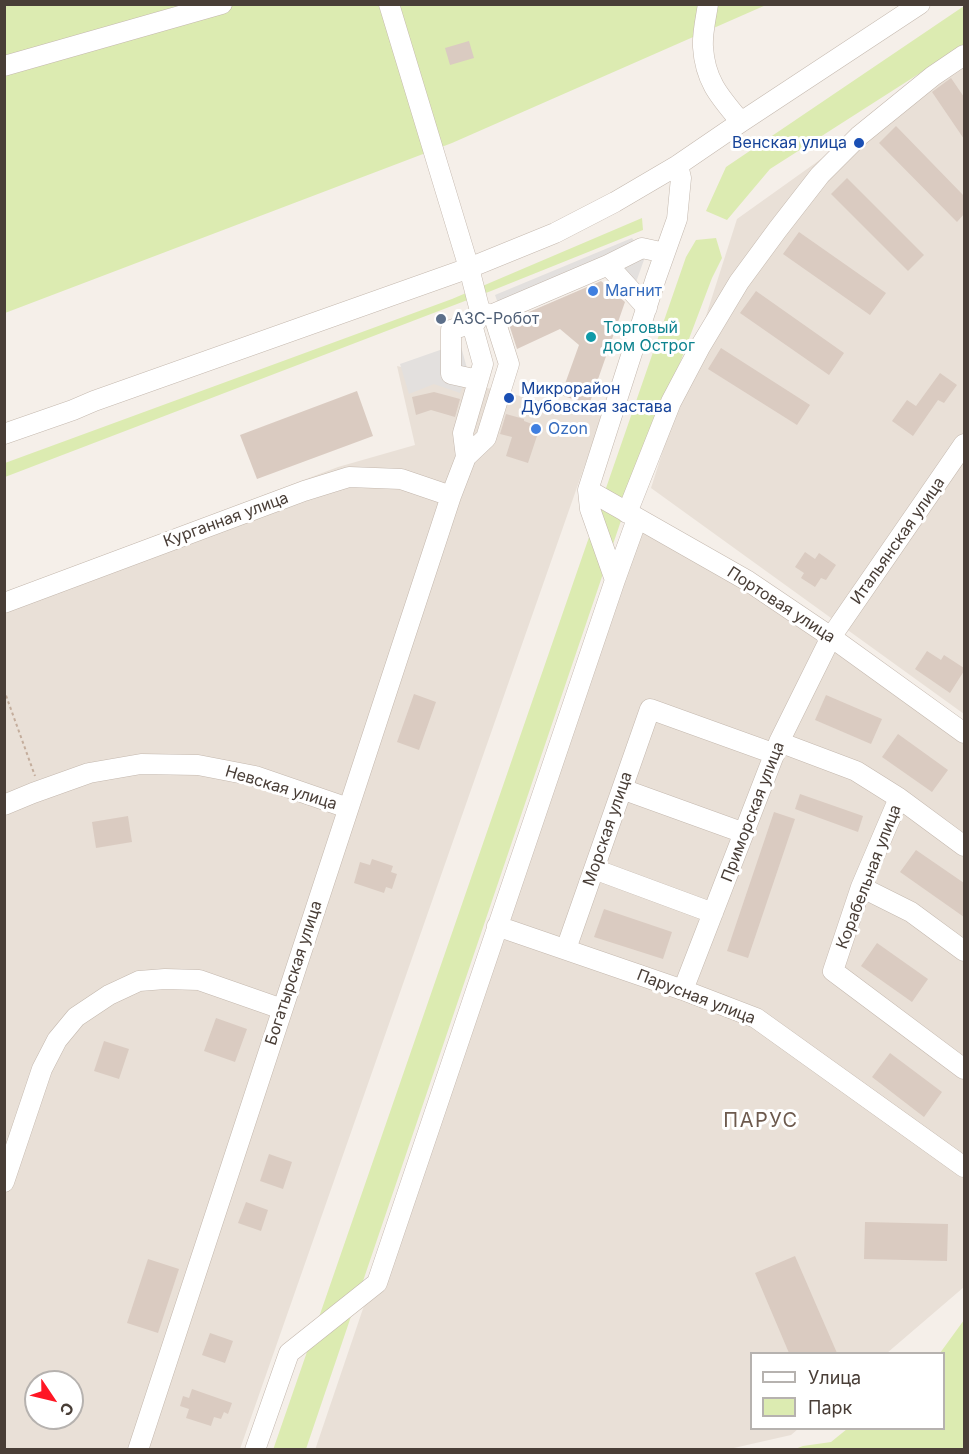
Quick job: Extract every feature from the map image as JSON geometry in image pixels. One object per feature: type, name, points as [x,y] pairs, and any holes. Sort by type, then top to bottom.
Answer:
[{"type":"street","points":[[4,66],[222,4]]},
{"type":"street","points":[[389,4],[482,316]]},
{"type":"street","points":[[708,4],[702,46],[708,75],[718,95],[741,122]]},
{"type":"street","points":[[4,434],[469,268],[555,233],[615,202],[678,165],[920,4]]},
{"type":"street","points":[[255,1449],[289,1353],[376,1283],[615,580],[632,516],[671,402],[700,347],[739,282],[819,175],[859,136],[933,76],[964,55]]},
{"type":"street","points":[[615,580],[590,509],[588,490],[677,219],[681,178],[678,165]]},
{"type":"street","points":[[478,380],[451,374],[452,330],[608,265],[642,248],[665,253]]},
{"type":"street","points":[[608,265],[647,308]]},
{"type":"street","points":[[466,457],[463,433],[483,364],[473,328],[482,316]]},
{"type":"street","points":[[466,457],[486,438],[509,364],[495,320],[482,316]]},
{"type":"street","name":"Итальянская улица","points":[[831,637],[964,444]]},
{"type":"street","name":"Богатырская улица","points":[[138,1449],[451,496],[466,457]]},
{"type":"street","name":"Курганная улица","points":[[4,603],[304,491],[348,477],[401,479],[451,496]]},
{"type":"street","name":"Портовая улица","points":[[588,490],[748,581],[831,637],[964,734]]},
{"type":"street","name":"Приморская улица","points":[[683,990],[777,748],[831,637]]},
{"type":"street","name":"Морская улица","points":[[566,949],[650,709],[777,748]]},
{"type":"street","points":[[777,748],[856,771],[899,798],[964,846]]},
{"type":"street","name":"Невская улица","points":[[4,805],[89,774],[141,764],[198,765],[255,776],[348,808]]},
{"type":"street","points":[[622,789],[744,833]]},
{"type":"street","name":"Корабельная улица","points":[[899,798],[861,887],[833,971],[964,1069]]},
{"type":"street","points":[[594,869],[713,913]]},
{"type":"street","points":[[861,887],[911,912],[964,951]]},
{"type":"street","name":"Парусная улица","points":[[497,926],[683,990],[756,1018],[964,1167]]},
{"type":"street","points":[[4,1182],[42,1069],[57,1040],[76,1017],[109,995],[139,981],[199,980],[282,1009]]},
{"type":"path","points":[[4,690],[40,790]]},
{"type":"shaded area","points":[[964,57],[964,714],[651,488],[737,219]]},
{"type":"shaded area","points":[[632,238],[645,257],[630,299],[597,271],[502,315],[495,295]]},
{"type":"shaded area","points":[[460,343],[468,372],[460,393],[434,384],[409,394],[400,364]]},
{"type":"shaded area","points":[[397,366],[602,416],[240,1449],[5,1450],[5,592],[338,467],[415,445]]},
{"type":"shaded area","points":[[632,516],[742,583],[964,740],[964,1287],[888,1352],[750,1352],[750,1430],[797,1430],[791,1435],[725,1450],[315,1450]]},
{"type":"green space","points":[[5,5],[766,5],[452,143],[5,313]]},
{"type":"green space","points":[[964,6],[964,45],[770,169],[727,220],[706,211],[726,167]]},
{"type":"green space","points":[[642,218],[643,230],[491,291],[5,477],[5,463],[452,299]]},
{"type":"green space","points":[[716,238],[722,258],[712,278],[627,503],[306,1449],[273,1450],[686,257],[696,240]]},
{"type":"green space","points":[[964,1320],[964,1449],[795,1449],[831,1442],[846,1430],[945,1430],[945,1352],[941,1352]]},
{"type":"building","points":[[469,41],[474,58],[450,65],[445,48]]},
{"type":"building","points":[[951,78],[964,97],[964,139],[932,92]]},
{"type":"building","points":[[896,126],[964,196],[964,214],[957,222],[879,143]]},
{"type":"building","points":[[847,178],[924,255],[908,271],[831,194]]},
{"type":"building","points":[[799,232],[886,293],[870,315],[783,254]]},
{"type":"building","name":"Торговый дом Острог","points":[[601,281],[625,302],[589,405],[561,395],[579,345],[560,329],[517,349],[508,321]]},
{"type":"building","points":[[756,291],[844,353],[829,375],[740,313]]},
{"type":"building","points":[[721,348],[810,405],[797,425],[708,369]]},
{"type":"building","points":[[940,373],[957,385],[944,403],[938,400],[913,436],[892,421],[907,400],[916,406]]},
{"type":"building","points":[[357,391],[373,436],[257,479],[240,435]]},
{"type":"building","points":[[434,392],[460,399],[455,417],[431,410],[416,415],[412,397]]},
{"type":"building","points":[[506,414],[540,427],[528,463],[506,456],[512,437],[500,434]]},
{"type":"building","points":[[805,552],[815,559],[819,553],[836,565],[826,580],[821,578],[815,587],[801,578],[804,573],[795,567]]},
{"type":"building","points":[[927,651],[941,660],[944,655],[964,668],[950,693],[915,669]]},
{"type":"building","points":[[414,694],[436,702],[419,750],[397,742]]},
{"type":"building","points":[[826,695],[882,719],[871,744],[815,720]]},
{"type":"building","points":[[898,734],[948,770],[932,792],[882,757]]},
{"type":"building","points":[[800,794],[863,816],[858,832],[795,809]]},
{"type":"building","points":[[774,812],[795,819],[748,958],[727,951]]},
{"type":"building","points":[[128,816],[132,842],[96,848],[92,822]]},
{"type":"building","points":[[916,850],[964,883],[964,917],[900,872]]},
{"type":"building","points":[[372,859],[393,866],[391,872],[397,874],[392,889],[386,887],[384,893],[354,883],[360,862],[370,865]]},
{"type":"building","points":[[604,909],[672,932],[663,959],[594,937]]},
{"type":"building","points":[[877,943],[928,979],[912,1002],[861,966]]},
{"type":"building","points":[[216,1018],[247,1029],[235,1062],[204,1051]]},
{"type":"building","points":[[104,1041],[129,1049],[119,1079],[94,1071]]},
{"type":"building","points":[[890,1053],[942,1092],[924,1117],[872,1077]]},
{"type":"building","points":[[269,1154],[292,1162],[283,1189],[260,1181]]},
{"type":"building","points":[[246,1202],[268,1210],[261,1231],[238,1223]]},
{"type":"building","points":[[865,1222],[948,1224],[947,1261],[864,1259]]},
{"type":"building","points":[[795,1256],[837,1352],[789,1352],[755,1273]]},
{"type":"building","points":[[148,1259],[179,1269],[158,1333],[127,1323]]},
{"type":"building","points":[[210,1333],[233,1341],[225,1363],[202,1355]]},
{"type":"building","points":[[192,1389],[232,1403],[228,1414],[224,1412],[221,1419],[214,1417],[211,1426],[186,1418],[189,1409],[180,1406],[183,1396],[189,1398]]},
{"type":"place","name":"Венская улица","points":[[859,143]]},
{"type":"place","name":"Магнит","points":[[593,291]]},
{"type":"place","name":"АЗС-Робот","points":[[441,319]]},
{"type":"place","name":"Торговый дом Острог","points":[[591,337]]},
{"type":"place","name":"Микрорайон Дубовская застава","points":[[509,398]]},
{"type":"place","name":"Ozon","points":[[536,429]]},
{"type":"district","name":"ПАРУС","points":[[761,1121]]}]
